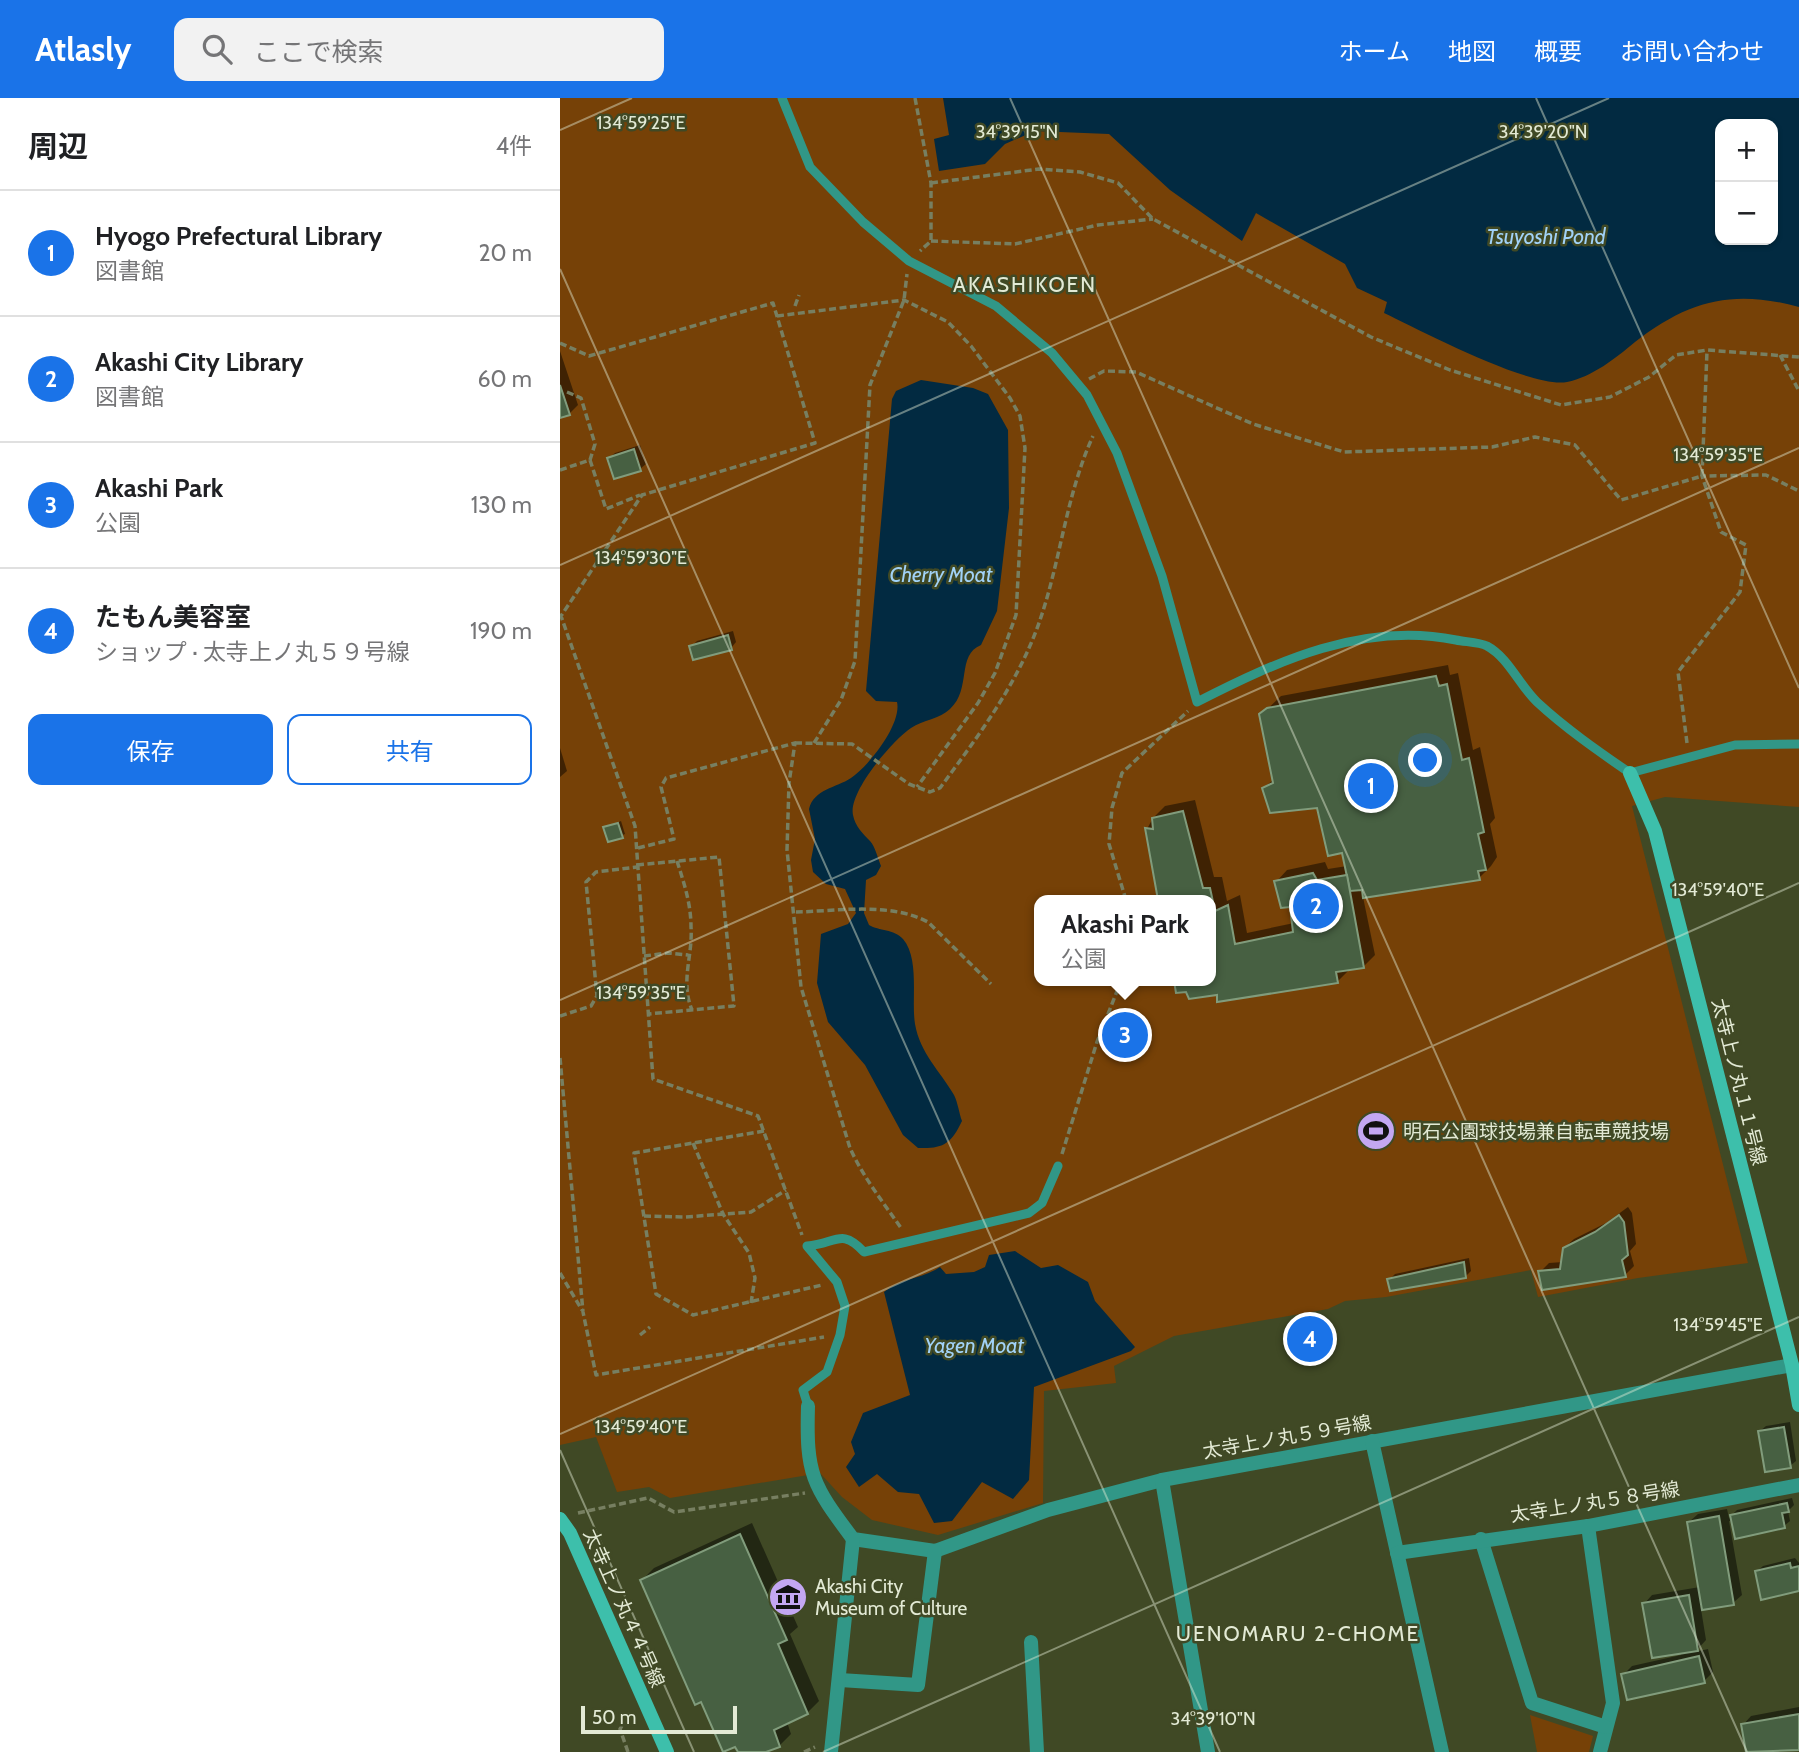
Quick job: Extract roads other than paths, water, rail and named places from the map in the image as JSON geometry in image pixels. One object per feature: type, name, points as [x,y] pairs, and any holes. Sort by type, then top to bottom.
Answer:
[{"type":"street","name":"太寺上ノ丸１１号線","points":[[1630,773],[1655,831],[1792,1365],[1799,1405]]},
{"type":"street","name":"太寺上ノ丸５９号線","points":[[853,1539],[935,1550],[1048,1510],[1162,1480],[1792,1365]]},
{"type":"street","points":[[808,1406],[807,1451],[817,1491],[853,1539],[831,1752]]},
{"type":"street","points":[[1372,1441],[1442,1752]]},
{"type":"street","points":[[1162,1480],[1208,1752]]},
{"type":"street","name":"太寺上ノ丸５８号線","points":[[1397,1553],[1588,1526],[1799,1485]]},
{"type":"street","name":"太寺上ノ丸４４号線","points":[[566,1517],[570,1534],[667,1752]]},
{"type":"street","points":[[1588,1526],[1613,1703],[1600,1752]]},
{"type":"street","points":[[1482,1539],[1532,1703],[1606,1727]]},
{"type":"street","points":[[840,1680],[918,1685],[935,1550]]},
{"type":"street","points":[[1031,1642],[1037,1752]]},
{"type":"lane","points":[[782,98],[810,167],[863,222],[909,261],[996,306],[1052,353],[1101,418],[1162,576],[1197,702],[1258,671],[1357,637],[1429,634],[1486,646],[1513,671],[1535,700],[1630,773],[1688,755],[1735,745],[1799,744]]},
{"type":"lane","points":[[808,1406],[803,1390],[827,1372],[840,1335],[845,1306],[836,1282],[807,1246],[843,1236],[853,1240],[864,1252],[1029,1213],[1042,1203],[1058,1166]]},
{"type":"water","name":"Tsuyoshi Pond","points":[[943,98],[1799,98],[1799,307],[1753,299],[1732,299],[1693,308],[1655,328],[1594,371],[1576,380],[1550,382],[1503,368],[1384,313],[1387,302],[1357,288],[1345,264],[1256,213],[1242,241],[1170,190],[1109,134],[1035,131],[1005,144],[985,164],[939,171],[934,139],[949,135]]},
{"type":"water","name":"Cherry Moat","points":[[921,380],[973,388],[988,394],[1008,430],[1009,508],[997,611],[981,645],[969,656],[957,701],[946,712],[911,728],[894,743],[873,767],[853,805],[856,823],[872,843],[881,866],[876,875],[866,880],[864,913],[869,925],[895,933],[908,947],[913,968],[915,1024],[921,1044],[954,1095],[962,1121],[950,1140],[940,1146],[927,1148],[918,1148],[903,1135],[865,1065],[828,1022],[817,983],[821,934],[848,924],[856,913],[845,889],[826,884],[813,872],[811,860],[815,839],[809,809],[821,793],[851,778],[866,764],[883,744],[897,711],[897,702],[876,701],[866,691],[892,399],[896,391]]},
{"type":"water","name":"Yagen Moat","points":[[1015,1251],[1041,1268],[1058,1265],[1088,1282],[1095,1301],[1135,1347],[1131,1351],[1034,1387],[1029,1480],[1013,1499],[982,1482],[952,1521],[934,1523],[919,1494],[898,1492],[877,1474],[859,1487],[846,1467],[855,1454],[851,1442],[863,1413],[910,1395],[884,1292],[940,1267],[946,1274],[974,1272],[985,1267],[989,1255]]},
{"type":"place","name":"Hyogo Prefectural Library","points":[[1371,786]]},
{"type":"place","name":"Akashi City Library","points":[[1316,906]]},
{"type":"place","name":"Akashi Park","points":[[1125,1035]]},
{"type":"place","name":"明石公園球技場兼自転車競技場","points":[[1376,1131]]},
{"type":"place","name":"たもん美容室","points":[[1310,1339]]},
{"type":"place","name":"Akashi City Museum of Culture","points":[[788,1597]]},
{"type":"district","name":"AKASHIKOEN","points":[[1025,284]]},
{"type":"district","name":"UENOMARU 2-CHOME","points":[[1298,1633]]}]
